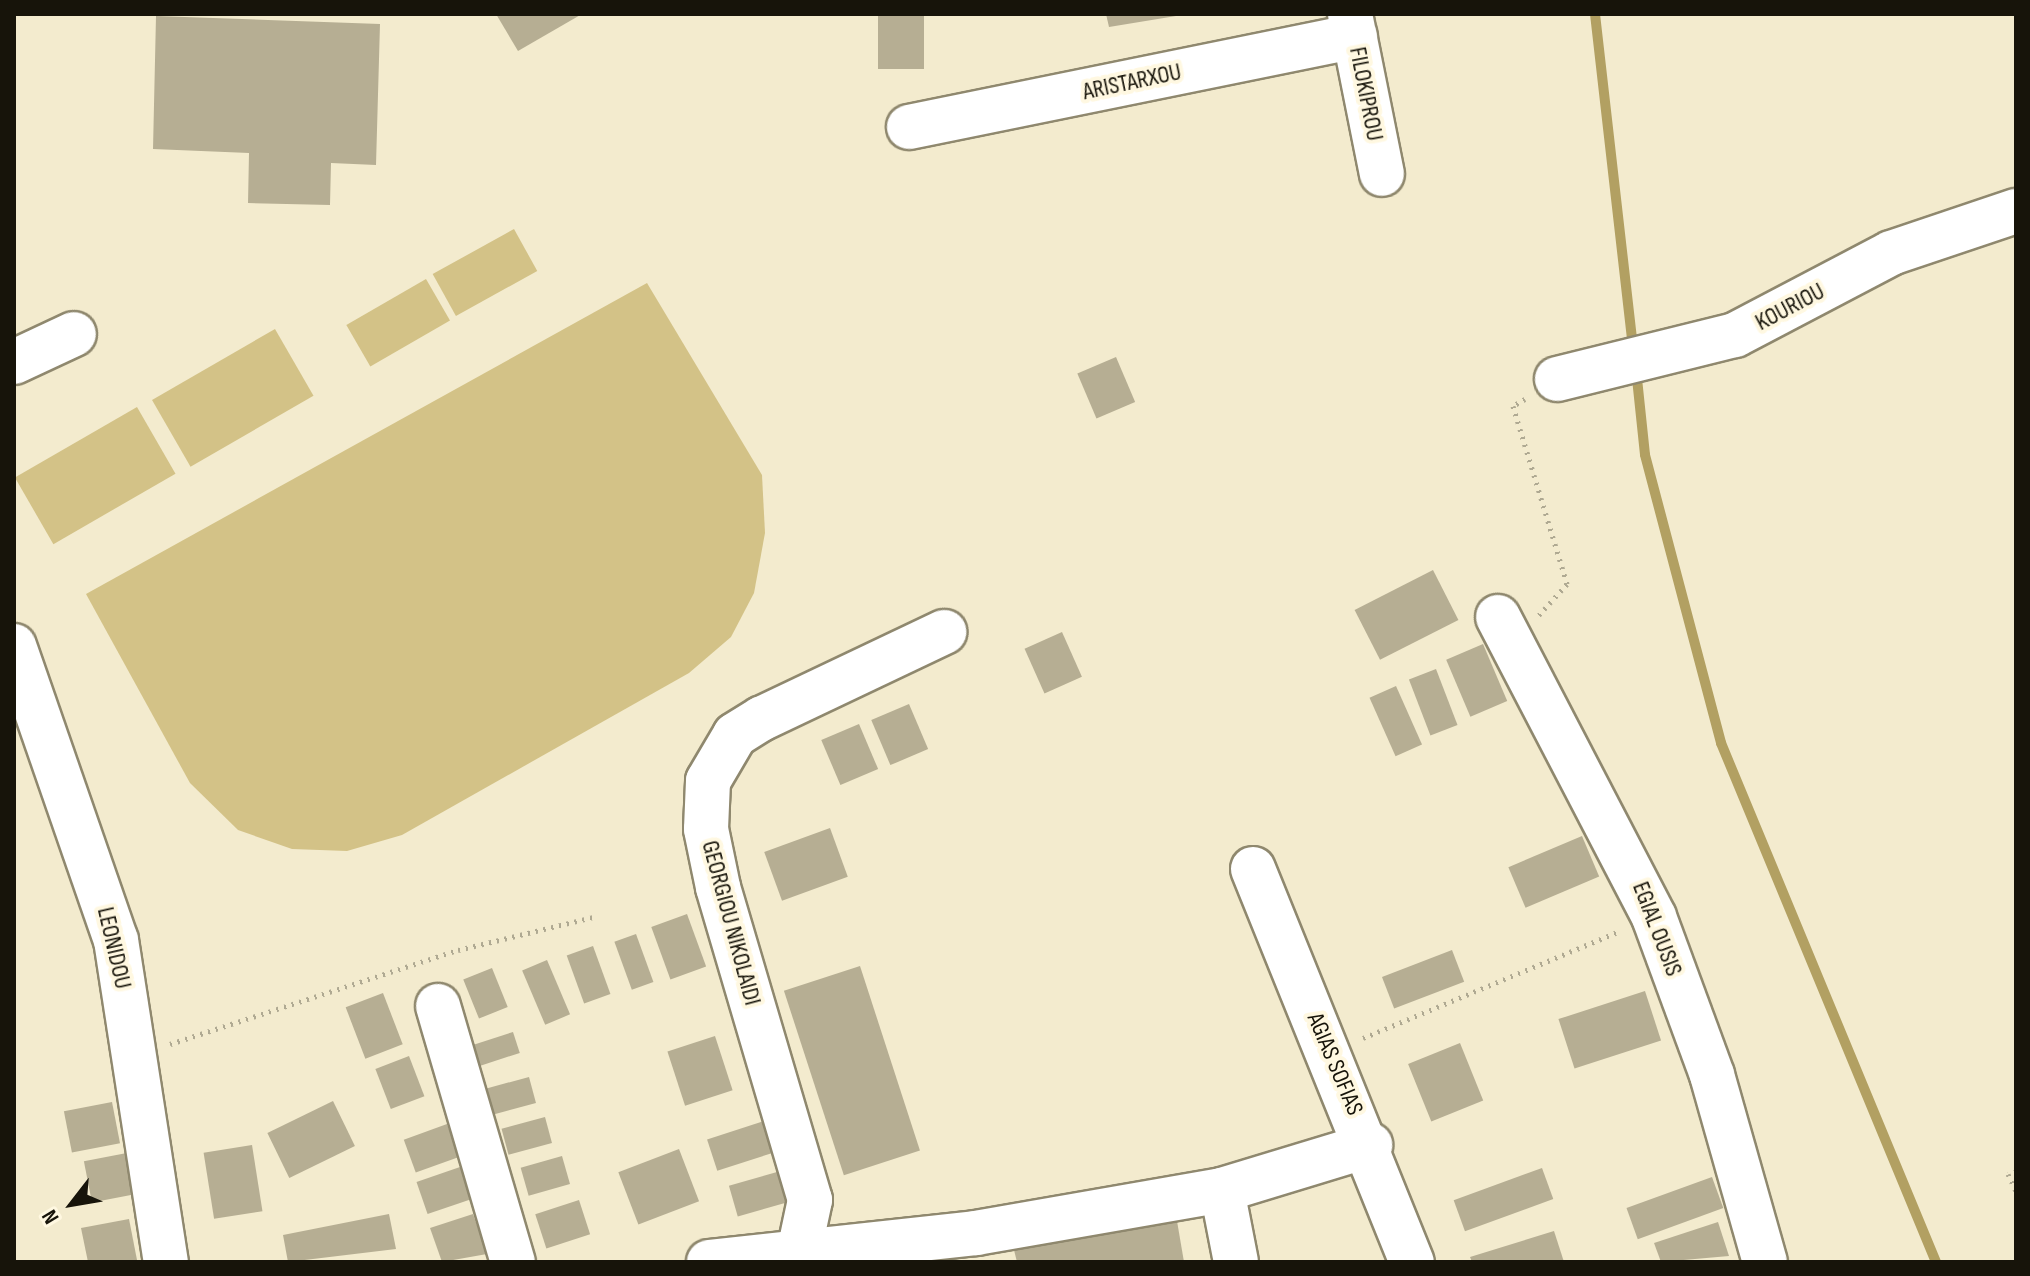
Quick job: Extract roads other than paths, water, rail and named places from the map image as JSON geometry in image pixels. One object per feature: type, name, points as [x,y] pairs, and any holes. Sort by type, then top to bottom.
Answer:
[{"type":"street","name":"ARISTARXOU","points":[[909,127],[1352,25]]},
{"type":"street","name":"FILOKIPROU","points":[[1352,25],[1382,174]]},
{"type":"street","name":"KOURIOU","points":[[1557,379],[1763,323],[1891,253],[2016,211]]},
{"type":"street","points":[[14,362],[74,334]]},
{"type":"street","name":"GEORGIOU NIKOLAIDI","points":[[800,1247],[810,1200],[718,887],[706,829],[708,781],[720,755],[748,727],[944,632]]},
{"type":"street","name":"EGIAL OUSIS","points":[[1504,632],[1627,854],[1654,917],[1712,1075],[1765,1262]]},
{"type":"street","name":"LEONIDOU","points":[[14,646],[116,940],[166,1262]]},
{"type":"street","name":"AGIAS SOFIAS","points":[[1253,869],[1370,1145],[1412,1262]]},
{"type":"street","points":[[438,1006],[513,1262]]},
{"type":"street","points":[[709,1262],[800,1247],[976,1233],[1222,1190],[1370,1145]]},
{"type":"street","points":[[1222,1190],[1236,1262]]},
{"type":"waterway","points":[[1595,14],[1633,349]]},
{"type":"waterway","points":[[1636,369],[1645,455],[1721,743],[1936,1262]]}]
